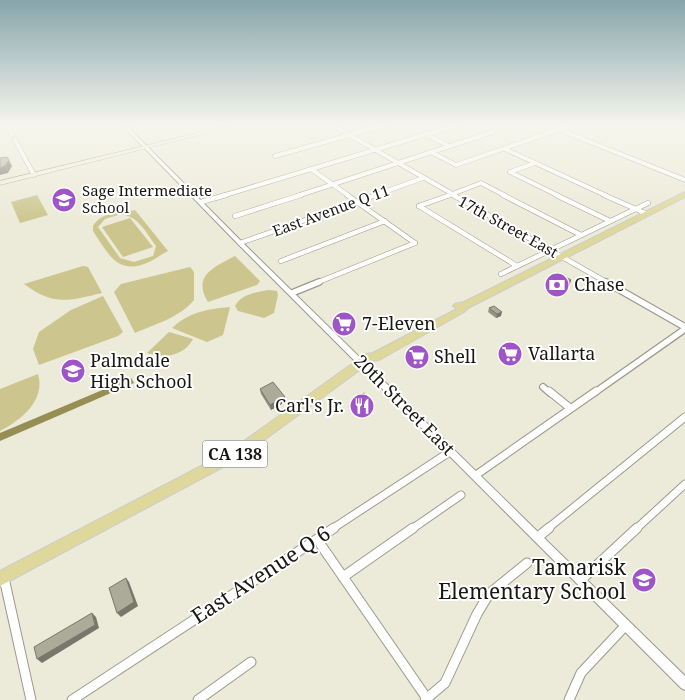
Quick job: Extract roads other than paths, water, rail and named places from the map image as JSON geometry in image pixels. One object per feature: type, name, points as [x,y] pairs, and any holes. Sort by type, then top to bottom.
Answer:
[{"type":"highway","name":"CA 138","points":[[2,578],[234,455],[365,360],[370,353],[397,335],[455,307],[464,306],[685,194]]},
{"type":"highway","name":"CA 138","points":[[365,360],[375,357],[421,330],[462,310],[464,306]]},
{"type":"highway","points":[[421,330],[442,316],[444,312]]},
{"type":"main road","points":[[0,183],[106,158]]},
{"type":"street","points":[[25,158],[34,175]]},
{"type":"street","name":"20th Street East","points":[[156,158],[240,243],[365,360],[451,451],[685,684]]},
{"type":"street","points":[[201,202],[349,158]]},
{"type":"street","name":"17th Street East","points":[[389,158],[685,328]]},
{"type":"street","points":[[235,216],[414,158]]},
{"type":"street","points":[[442,158],[456,165],[477,158]]},
{"type":"street","points":[[525,158],[647,214]]},
{"type":"street","points":[[629,158],[685,180]]},
{"type":"street","points":[[536,163],[510,172],[610,221]]},
{"type":"street","points":[[292,293],[415,242],[311,169]]},
{"type":"street","name":"East Avenue Q 11","points":[[240,243],[423,178]]},
{"type":"street","points":[[517,266],[419,206],[481,183],[581,235]]},
{"type":"street","points":[[501,274],[648,203]]},
{"type":"street","points":[[281,261],[385,221]]},
{"type":"street","points":[[476,475],[685,328]]},
{"type":"street","points":[[543,387],[570,408]]},
{"type":"street","points":[[538,537],[685,417]]},
{"type":"street","name":"East Avenue Q 6","points":[[72,700],[451,451]]},
{"type":"street","points":[[581,580],[685,484]]},
{"type":"street","points":[[342,577],[461,495]]},
{"type":"street","points":[[321,545],[427,700],[445,683],[477,614],[489,594],[527,563]]},
{"type":"street","points":[[2,578],[30,700]]},
{"type":"street","points":[[569,700],[581,673],[626,625]]},
{"type":"street","points":[[198,700],[251,662]]},
{"type":"place","name":"Sage Intermediate School","points":[[64,200]]},
{"type":"place","name":"Chase","points":[[557,285]]},
{"type":"place","name":"7-Eleven","points":[[344,324]]},
{"type":"place","name":"Vallarta","points":[[510,354]]},
{"type":"place","name":"Shell","points":[[417,357]]},
{"type":"place","name":"Palmdale High School","points":[[73,371]]},
{"type":"place","name":"Carl's Jr.","points":[[362,406]]},
{"type":"place","name":"Tamarisk Elementary School","points":[[644,580]]}]
